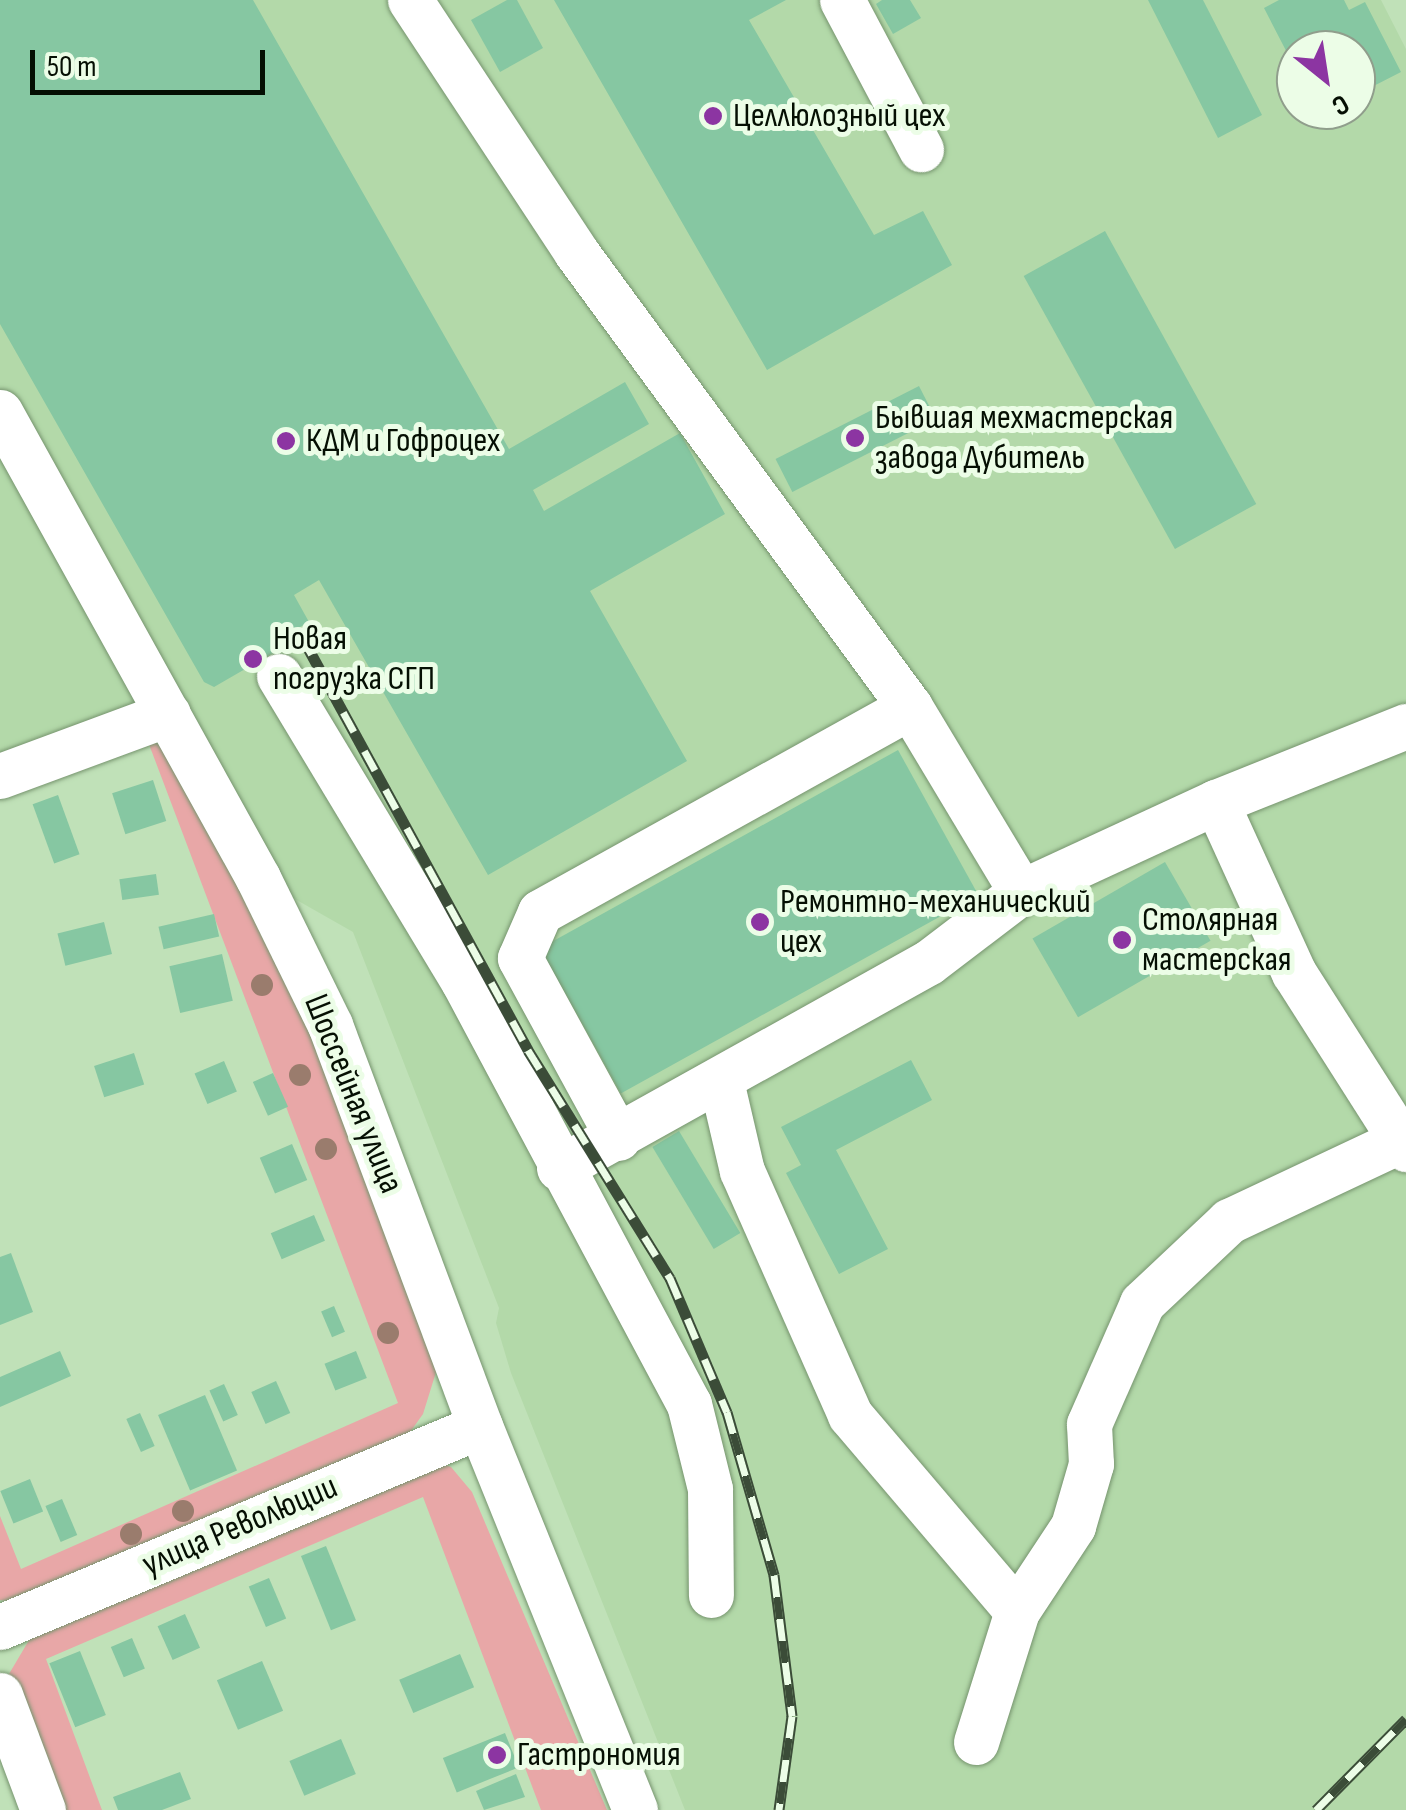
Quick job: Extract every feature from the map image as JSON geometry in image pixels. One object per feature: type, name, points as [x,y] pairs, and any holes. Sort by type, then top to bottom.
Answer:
[{"type":"street","points":[[410,0],[576,252],[910,707],[1020,892]]},
{"type":"street","points":[[842,0],[922,149]]},
{"type":"street","name":"Шоссейная улица","points":[[0,412],[168,714],[330,1024],[480,1426],[635,1810]]},
{"type":"street","points":[[279,676],[463,981],[559,1168],[689,1404],[710,1488],[711,1595]]},
{"type":"street","points":[[618,1138],[520,958],[540,912],[910,707]]},
{"type":"street","points":[[0,776],[168,714]]},
{"type":"street","points":[[559,1168],[721,1082],[930,962],[1020,892],[1216,802],[1406,726]]},
{"type":"street","points":[[976,1742],[1017,1612],[1073,1526],[1091,1464],[1090,1424],[1142,1303],[1229,1221],[1404,1145],[1294,973],[1216,802]]},
{"type":"street","points":[[721,1082],[742,1171],[850,1414],[1017,1612]]},
{"type":"street","name":"улица Революции","points":[[0,1626],[480,1426]]},
{"type":"street","points":[[0,1695],[43,1810]]},
{"type":"shaded area","points":[[0,0],[1381,0],[1406,49],[1406,1810],[685,1810],[511,1373],[496,1323],[499,1308],[353,932],[258,878],[168,714],[0,776]]},
{"type":"shaded area","points":[[159,736],[266,928],[331,1070],[437,1369],[423,1414],[408,1435],[15,1602],[0,1600],[0,1516],[21,1569],[398,1403],[147,739]]},
{"type":"shaded area","points":[[432,1461],[451,1467],[472,1492],[607,1810],[541,1810],[423,1497],[46,1659],[102,1810],[59,1810],[9,1674],[35,1630]]},
{"type":"building","name":"КДМ и Гофроцех","points":[[0,0],[253,0],[509,449],[625,382],[649,424],[533,490],[544,511],[680,433],[725,514],[590,591],[687,761],[488,875],[319,580],[294,595],[309,622],[293,631],[297,639],[214,687],[204,682],[0,324]]},
{"type":"building","points":[[507,0],[517,0],[543,48],[500,72],[471,20]]},
{"type":"building","name":"Целлюлозный цех","points":[[554,0],[786,0],[749,20],[874,235],[923,211],[952,265],[767,370]]},
{"type":"building","points":[[882,0],[910,0],[921,18],[893,34],[876,4]]},
{"type":"building","points":[[1148,0],[1203,0],[1262,115],[1218,138]]},
{"type":"building","points":[[1279,0],[1344,0],[1349,10],[1365,2],[1401,72],[1376,85],[1376,30],[1276,31],[1264,8]]},
{"type":"building","points":[[1105,231],[1256,504],[1175,549],[1024,276]]},
{"type":"building","name":"Бывшая мехмастерская завода Дубитель","points":[[919,386],[936,419],[792,492],[776,459]]},
{"type":"building","name":"Ремонтно-механический цех","points":[[898,750],[978,895],[621,1093],[540,948]]},
{"type":"building","points":[[153,780],[166,821],[125,834],[112,793]]},
{"type":"building","points":[[58,795],[80,854],[54,863],[33,804]]},
{"type":"building","name":"Столярная мастерская","points":[[1165,862],[1210,941],[1078,1017],[1032,938]]},
{"type":"building","points":[[156,874],[159,895],[122,900],[119,879]]},
{"type":"building","points":[[214,914],[219,936],[164,949],[158,927]]},
{"type":"building","points":[[104,922],[112,954],[65,966],[57,934]]},
{"type":"building","points":[[222,954],[233,1001],[180,1013],[169,966]]},
{"type":"building","points":[[134,1053],[144,1084],[104,1097],[94,1066]]},
{"type":"building","points":[[911,1060],[932,1100],[836,1150],[888,1249],[839,1274],[786,1173],[801,1165],[781,1127]]},
{"type":"building","points":[[224,1061],[237,1091],[207,1104],[195,1074]]},
{"type":"building","points":[[273,1073],[288,1107],[268,1116],[253,1082]]},
{"type":"building","points":[[679,1131],[740,1233],[714,1249],[652,1147]]},
{"type":"building","points":[[292,1144],[307,1180],[275,1194],[260,1158]]},
{"type":"building","points":[[314,1215],[325,1241],[282,1259],[271,1233]]},
{"type":"building","points":[[11,1253],[33,1312],[0,1325],[0,1257]]},
{"type":"building","points":[[334,1306],[345,1332],[332,1337],[321,1311]]},
{"type":"building","points":[[60,1351],[71,1376],[0,1407],[0,1377]]},
{"type":"building","points":[[356,1351],[367,1378],[335,1391],[324,1364]]},
{"type":"building","points":[[276,1381],[290,1413],[266,1424],[251,1392]]},
{"type":"building","points":[[224,1384],[238,1415],[223,1422],[209,1391]]},
{"type":"building","points":[[205,1395],[237,1470],[190,1490],[158,1415]]},
{"type":"building","points":[[140,1413],[155,1446],[141,1452],[126,1419]]},
{"type":"building","points":[[30,1479],[43,1511],[13,1523],[0,1491]]},
{"type":"building","points":[[62,1499],[77,1535],[61,1542],[45,1506]]},
{"type":"building","points":[[326,1546],[356,1620],[331,1630],[301,1556]]},
{"type":"building","points":[[269,1578],[286,1619],[266,1627],[249,1587]]},
{"type":"building","points":[[185,1614],[200,1648],[173,1660],[158,1626]]},
{"type":"building","points":[[132,1638],[145,1668],[124,1677],[111,1647]]},
{"type":"building","points":[[80,1651],[106,1715],[75,1727],[49,1663]]},
{"type":"building","points":[[460,1654],[474,1687],[413,1713],[399,1680]]},
{"type":"building","points":[[262,1661],[283,1711],[238,1730],[217,1680]]},
{"type":"building","points":[[505,1733],[519,1767],[457,1792],[443,1758]]},
{"type":"building","points":[[341,1739],[356,1774],[304,1796],[289,1761]]},
{"type":"building","points":[[180,1772],[191,1799],[162,1810],[118,1810],[113,1797]]},
{"type":"building","points":[[516,1774],[525,1797],[484,1810],[476,1791]]},
{"type":"railway","points":[[301,635],[528,1050],[670,1278],[727,1412],[774,1575],[792,1716],[779,1810]]},
{"type":"railway","points":[[1316,1810],[1406,1719]]},
{"type":"place","name":"Целлюлозный цех","points":[[713,116]]},
{"type":"place","name":"Бывшая мехмастерская завода Дубитель","points":[[855,438]]},
{"type":"place","name":"КДМ и Гофроцех","points":[[286,441]]},
{"type":"place","name":"Новая погрузка СГП","points":[[253,659]]},
{"type":"place","name":"Ремонтно-механический цех","points":[[760,922]]},
{"type":"place","name":"Столярная мастерская","points":[[1122,940]]},
{"type":"place","name":"Гастрономия","points":[[497,1755]]}]
